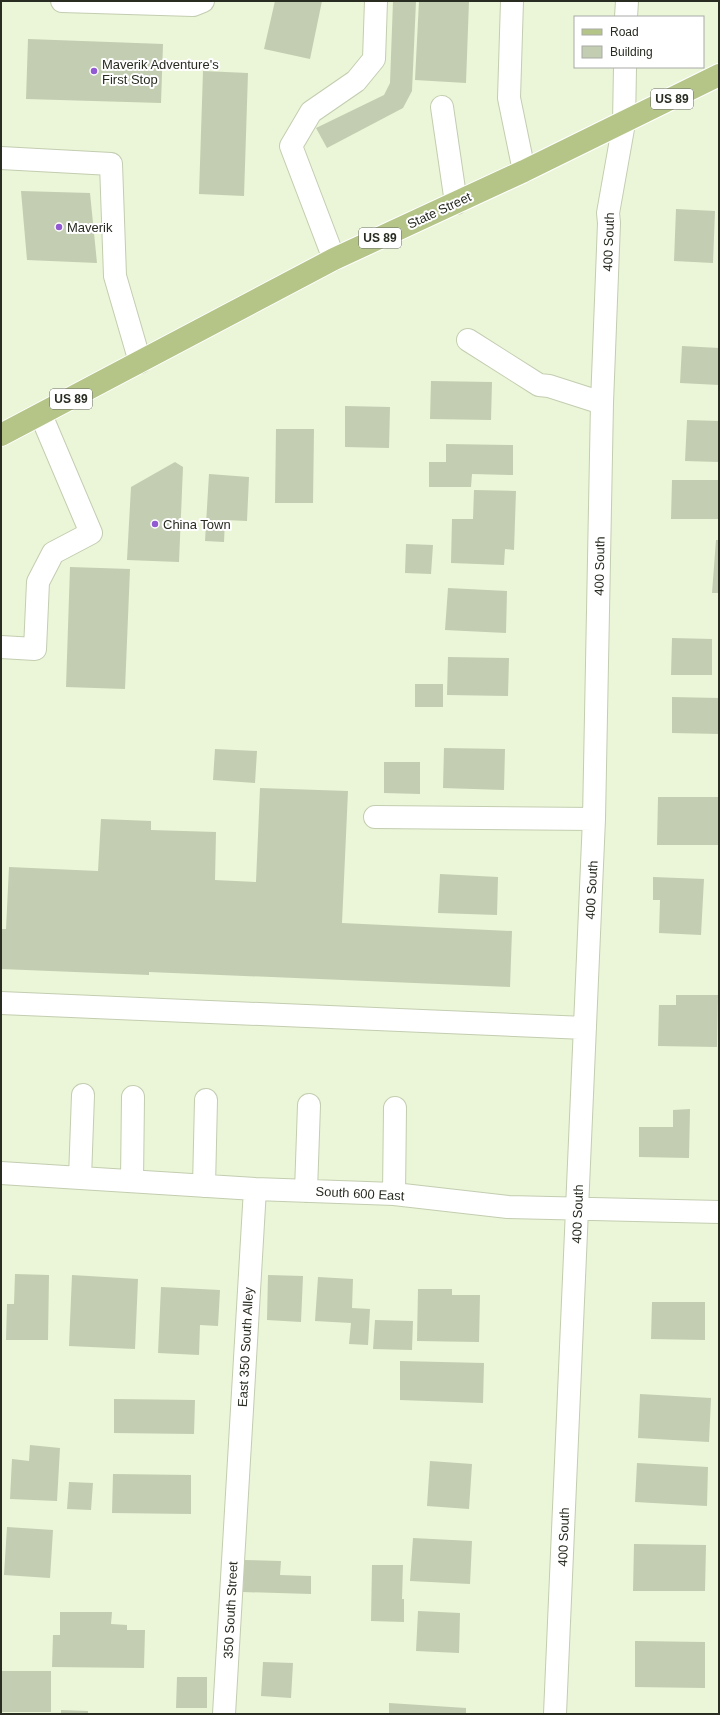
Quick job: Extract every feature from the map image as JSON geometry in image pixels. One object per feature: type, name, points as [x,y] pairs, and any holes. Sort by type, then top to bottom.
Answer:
[{"type":"main road","name":"State Street","points":[[140,362],[334,260],[624,123],[719,75]]},
{"type":"main road","name":"US 89","points":[[1,435],[140,362]]},
{"type":"street","points":[[62,1],[193,5],[204,1]]},
{"type":"street","points":[[334,260],[291,146],[311,112],[356,81],[374,58],[376,1]]},
{"type":"street","points":[[512,1],[510,98],[524,171]]},
{"type":"street","points":[[626,16],[627,1]]},
{"type":"street","name":"400 South","points":[[555,1714],[594,819],[602,403],[609,223],[608,213],[624,123],[625,68]]},
{"type":"street","points":[[442,106],[456,203]]},
{"type":"street","points":[[1,158],[111,164],[115,276],[140,362]]},
{"type":"street","points":[[468,340],[539,385],[549,386],[602,403]]},
{"type":"street","points":[[1,647],[35,649],[38,582],[54,553],[91,533],[41,415]]},
{"type":"street","points":[[375,817],[594,819]]},
{"type":"street","points":[[1,1003],[585,1028]]},
{"type":"street","points":[[80,1178],[83,1095]]},
{"type":"street","points":[[132,1182],[133,1097]]},
{"type":"street","points":[[204,1186],[206,1100]]},
{"type":"street","points":[[306,1191],[309,1105]]},
{"type":"street","points":[[394,1194],[395,1108]]},
{"type":"street","name":"South 600 East","points":[[1,1173],[254,1189],[394,1194],[508,1207],[719,1212]]},
{"type":"street","name":"East 350 South Alley","points":[[237,1505],[254,1189]]},
{"type":"street","name":"350 South Street","points":[[224,1714],[237,1505]]},
{"type":"building","points":[[275,1],[322,1],[310,59],[264,49]]},
{"type":"building","points":[[393,1],[416,1],[412,91],[403,108],[327,148],[316,128],[384,95],[390,83]]},
{"type":"building","points":[[419,1],[469,1],[466,83],[415,80]]},
{"type":"building","name":"Maverik Adventure's First Stop","points":[[28,39],[163,44],[161,103],[26,99]]},
{"type":"building","points":[[203,71],[248,73],[244,196],[199,194]]},
{"type":"building","name":"Maverik","points":[[21,191],[90,193],[97,263],[27,260]]},
{"type":"building","points":[[676,209],[715,211],[713,263],[674,261]]},
{"type":"building","points":[[682,346],[719,348],[719,385],[680,383]]},
{"type":"building","points":[[431,381],[492,382],[491,420],[430,419]]},
{"type":"building","points":[[345,406],[390,407],[389,448],[345,447]]},
{"type":"building","points":[[687,420],[719,421],[719,462],[685,461]]},
{"type":"building","points":[[276,429],[314,429],[313,503],[275,503]]},
{"type":"building","points":[[446,444],[513,445],[513,475],[472,474],[471,487],[429,487],[429,462],[446,462]]},
{"type":"building","name":"China Town","points":[[175,462],[183,467],[179,562],[127,560],[131,487]]},
{"type":"building","points":[[209,474],[249,477],[247,521],[225,520],[224,542],[205,541]]},
{"type":"building","points":[[672,480],[719,480],[719,519],[671,519]]},
{"type":"building","points":[[474,490],[516,491],[514,550],[505,549],[504,565],[451,563],[452,519],[473,519]]},
{"type":"building","points":[[716,540],[719,540],[719,593],[712,593]]},
{"type":"building","points":[[406,544],[433,545],[431,574],[405,573]]},
{"type":"building","points":[[70,567],[130,569],[125,689],[66,687]]},
{"type":"building","points":[[448,588],[507,591],[506,633],[445,630]]},
{"type":"building","points":[[672,638],[712,639],[712,675],[671,675]]},
{"type":"building","points":[[448,657],[509,658],[508,696],[447,695]]},
{"type":"building","points":[[415,684],[443,684],[443,707],[415,707]]},
{"type":"building","points":[[672,697],[719,698],[719,734],[672,733]]},
{"type":"building","points":[[444,748],[505,749],[504,790],[443,788]]},
{"type":"building","points":[[215,749],[257,751],[255,783],[213,780]]},
{"type":"building","points":[[384,762],[420,762],[420,794],[384,793]]},
{"type":"building","points":[[260,788],[348,791],[342,923],[512,931],[510,987],[149,972],[149,975],[1,969],[1,929],[6,929],[9,867],[98,871],[101,819],[151,821],[151,830],[216,832],[215,880],[256,882]]},
{"type":"building","points":[[658,797],[719,797],[719,845],[657,845]]},
{"type":"building","points":[[440,874],[498,877],[497,915],[438,913]]},
{"type":"building","points":[[653,877],[704,879],[701,935],[659,933],[660,900],[653,900]]},
{"type":"building","points":[[676,995],[718,995],[717,1047],[658,1046],[659,1005],[676,1005]]},
{"type":"building","points":[[690,1109],[689,1158],[639,1157],[639,1127],[673,1127],[673,1110]]},
{"type":"building","points":[[15,1274],[49,1275],[48,1340],[6,1340],[7,1304],[14,1304]]},
{"type":"building","points":[[72,1275],[138,1279],[135,1349],[69,1346]]},
{"type":"building","points":[[268,1275],[303,1276],[301,1322],[267,1320]]},
{"type":"building","points":[[318,1277],[353,1279],[352,1308],[370,1309],[368,1345],[349,1344],[351,1323],[315,1321]]},
{"type":"building","points":[[161,1287],[220,1290],[218,1326],[200,1325],[199,1355],[158,1353]]},
{"type":"building","points":[[418,1289],[452,1289],[452,1295],[480,1295],[479,1342],[417,1341]]},
{"type":"building","points":[[652,1302],[705,1302],[705,1340],[651,1339]]},
{"type":"building","points":[[375,1320],[413,1321],[412,1350],[373,1349]]},
{"type":"building","points":[[400,1361],[484,1363],[483,1403],[400,1400]]},
{"type":"building","points":[[640,1394],[711,1398],[709,1442],[638,1438]]},
{"type":"building","points":[[114,1399],[195,1400],[194,1434],[114,1433]]},
{"type":"building","points":[[30,1445],[60,1448],[57,1501],[10,1499],[12,1459],[29,1461]]},
{"type":"building","points":[[430,1461],[472,1464],[469,1509],[427,1506]]},
{"type":"building","points":[[637,1463],[708,1467],[707,1506],[635,1502]]},
{"type":"building","points":[[113,1474],[191,1475],[191,1514],[112,1513]]},
{"type":"building","points":[[69,1482],[93,1483],[91,1510],[67,1509]]},
{"type":"building","points":[[7,1527],[53,1530],[50,1578],[4,1575]]},
{"type":"building","points":[[413,1538],[472,1541],[470,1584],[410,1581]]},
{"type":"building","points":[[634,1544],[706,1545],[705,1591],[633,1591]]},
{"type":"building","points":[[244,1560],[281,1561],[280,1575],[311,1576],[311,1594],[243,1592]]},
{"type":"building","points":[[372,1565],[403,1565],[402,1599],[404,1599],[404,1622],[371,1621]]},
{"type":"building","points":[[418,1611],[460,1613],[459,1653],[416,1651]]},
{"type":"building","points":[[60,1612],[112,1612],[111,1624],[127,1625],[127,1630],[145,1630],[144,1668],[52,1667],[53,1635],[60,1635]]},
{"type":"building","points":[[635,1641],[705,1642],[705,1688],[635,1687]]},
{"type":"building","points":[[263,1662],[293,1663],[291,1698],[261,1696]]},
{"type":"building","points":[[1,1671],[51,1671],[51,1712],[1,1712]]},
{"type":"building","points":[[177,1677],[207,1677],[207,1708],[176,1708]]},
{"type":"building","points":[[389,1703],[466,1708],[466,1714],[389,1714]]},
{"type":"building","points":[[61,1710],[88,1711],[88,1714],[61,1714]]},
{"type":"place","name":"Maverik Adventure's First Stop","points":[[94,71]]},
{"type":"place","name":"Maverik","points":[[59,227]]},
{"type":"place","name":"China Town","points":[[155,524]]}]
